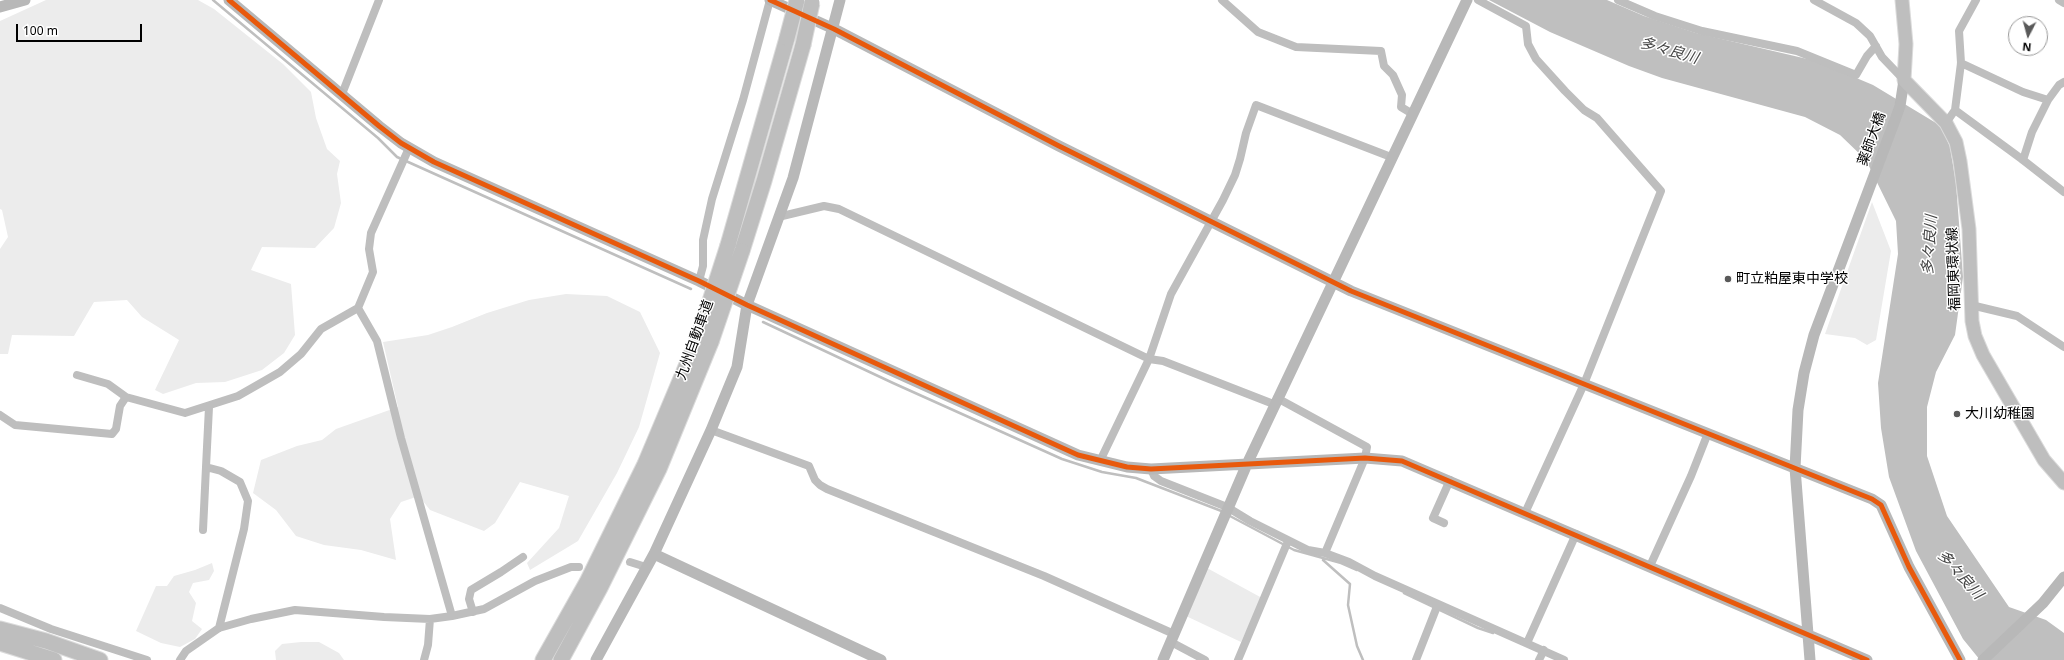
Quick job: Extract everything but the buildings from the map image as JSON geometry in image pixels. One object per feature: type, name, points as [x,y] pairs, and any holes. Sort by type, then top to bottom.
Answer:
[{"type":"highway","name":"九州自動車道","points":[[562,660],[659,469],[704,340],[728,245],[797,0]]},
{"type":"highway","name":"九州自動車道","points":[[543,660],[587,582],[642,471],[704,340],[742,251],[764,181],[802,45],[812,2]]},
{"type":"highway","points":[[0,622],[24,630],[46,641]]},
{"type":"highway","points":[[0,629],[46,641],[100,660]]},
{"type":"highway","points":[[0,643],[54,660]]},
{"type":"highway","points":[[0,649],[33,653]]},
{"type":"main road","points":[[1902,0],[1906,44],[1904,80]]},
{"type":"main road","name":"福岡東環状線","points":[[1904,80],[1946,123],[1956,142],[1964,188],[1971,251],[1971,305],[1975,336],[1983,355],[2044,460],[2064,483]]},
{"type":"street","points":[[0,7],[25,0]]},
{"type":"street","points":[[229,0],[409,148],[458,174],[699,281],[747,305],[1078,455],[1127,467],[1151,469],[1365,458],[1402,461],[1576,534],[1866,660]]},
{"type":"street","points":[[342,94],[379,0]]},
{"type":"street","points":[[699,281],[702,266],[703,240],[712,199],[743,100],[770,0],[834,29],[1059,146],[1351,291],[1872,499],[1881,505],[1912,574],[1960,660]]},
{"type":"street","points":[[596,660],[654,554],[711,430],[737,367],[747,305],[793,178],[834,29],[840,0]]},
{"type":"street","points":[[1222,0],[1258,32],[1296,47],[1381,51],[1384,66],[1393,75],[1402,95],[1401,107],[1411,113]]},
{"type":"street","points":[[1163,660],[1227,507],[1411,113],[1467,0]]},
{"type":"street","points":[[1478,0],[1526,26],[1528,44],[1536,59],[1584,110],[1597,118],[1661,191],[1584,384],[1525,513]]},
{"type":"street","points":[[1618,0],[1655,16],[1702,31],[1797,51],[1856,75],[1867,56],[1876,46]]},
{"type":"street","points":[[1946,123],[1955,110],[1961,63],[1959,32],[1976,0]]},
{"type":"street","points":[[2059,0],[2064,3]]},
{"type":"street","points":[[1816,1],[1856,23],[1870,36],[1882,57],[1904,80]]},
{"type":"street","points":[[1961,63],[2023,92],[2048,100]]},
{"type":"street","name":"薬師大橋","points":[[1810,660],[1794,468],[1798,410],[1808,355],[1895,120],[1902,98],[1904,80]]},
{"type":"street","points":[[2023,160],[2032,132],[2048,100],[2059,85],[2064,82]]},
{"type":"street","points":[[1100,461],[1149,359],[1172,294],[1210,222],[1224,200],[1235,175],[1246,133],[1256,105],[1391,157]]},
{"type":"street","points":[[1955,110],[2064,192]]},
{"type":"street","points":[[77,375],[108,384],[126,397],[185,413],[210,407],[238,396],[280,372],[301,354],[321,329],[358,308],[373,272],[369,249],[371,233],[409,148]]},
{"type":"street","points":[[778,217],[824,206],[839,209],[1149,359],[1163,361],[1276,401],[1367,447],[1365,458],[1325,553]]},
{"type":"street","points":[[1971,305],[2017,316],[2064,347]]},
{"type":"street","points":[[358,308],[377,341],[402,438],[452,616]]},
{"type":"street","points":[[0,415],[15,425],[112,434],[116,429],[120,406],[126,397]]},
{"type":"street","points":[[202,530],[210,407]]},
{"type":"street","points":[[711,430],[809,466],[815,480],[827,489],[1044,576],[1172,638],[1205,660]]},
{"type":"street","points":[[1650,566],[1692,476],[1708,433]]},
{"type":"street","points":[[206,467],[221,471],[240,482],[248,501],[244,529],[219,628]]},
{"type":"street","points":[[1151,469],[1154,476],[1161,481],[1227,507],[1288,541],[1308,550],[1325,553],[1349,562],[1438,604],[1564,660]]},
{"type":"street","points":[[1444,523],[1433,518],[1450,480]]},
{"type":"street","points":[[1527,643],[1576,534]]},
{"type":"street","points":[[1238,660],[1288,541]]},
{"type":"street","points":[[654,554],[881,660]]},
{"type":"street","points":[[473,612],[469,599],[471,590],[523,557]]},
{"type":"street","points":[[630,562],[646,567]]},
{"type":"street","points":[[182,660],[186,651],[219,628],[295,610],[430,619],[452,616],[484,609],[535,581],[571,568],[579,567]]},
{"type":"street","points":[[1983,660],[2043,603],[2064,577]]},
{"type":"street","points":[[1416,660],[1438,604]]},
{"type":"street","points":[[0,608],[51,629],[147,660]]},
{"type":"street","points":[[424,660],[428,645],[430,619]]},
{"type":"street","points":[[1539,660],[1544,650]]},
{"type":"shaded area","points":[[46,0],[198,0],[214,9],[283,64],[311,92],[316,118],[327,149],[340,161],[337,174],[341,203],[334,228],[315,248],[262,247],[251,270],[291,284],[295,335],[284,353],[262,370],[225,382],[196,383],[163,394],[155,390],[179,340],[142,317],[127,300],[94,302],[74,336],[12,335],[8,354],[0,354],[0,249],[8,237],[2,210],[0,209],[0,21]]},
{"type":"shaded area","points":[[1872,202],[1891,251],[1876,340],[1867,345],[1855,338],[1825,334]]},
{"type":"shaded area","points":[[566,294],[607,296],[640,312],[660,353],[639,427],[617,473],[578,541],[530,570],[527,563],[559,528],[569,496],[520,482],[495,523],[484,531],[430,510],[419,496],[401,502],[390,519],[396,560],[361,550],[324,545],[296,536],[276,510],[253,493],[261,460],[297,446],[322,440],[336,429],[398,407],[383,342],[428,335],[487,313],[529,300]]},
{"type":"shaded area","points":[[212,563],[214,571],[209,580],[193,583],[189,592],[196,603],[192,621],[202,629],[195,639],[180,647],[161,643],[136,631],[156,586],[167,586],[174,576]]},
{"type":"shaded area","points":[[1207,568],[1262,598],[1241,642],[1186,616]]},
{"type":"shaded area","points":[[319,642],[339,653],[344,660],[276,660],[275,651],[282,644]]},
{"type":"water","name":"多々良川","points":[[1489,0],[1607,0],[1644,16],[1696,33],[1816,61],[1873,85],[1941,126],[1950,147],[1956,183],[1963,277],[1955,335],[1936,372],[1927,407],[1927,456],[1947,516],[2009,607],[2046,620],[2064,633],[2064,660],[1980,660],[1963,639],[1916,551],[1889,477],[1881,428],[1878,383],[1898,254],[1896,221],[1866,160],[1840,135],[1805,117],[1662,78],[1629,66],[1550,32]]},
{"type":"waterway","points":[[213,0],[378,138],[397,157],[691,289]]},
{"type":"waterway","points":[[763,322],[893,383],[1062,459],[1102,472],[1136,478],[1224,512]]},
{"type":"waterway","points":[[1228,515],[1294,550],[1341,563],[1357,570]]},
{"type":"waterway","points":[[1323,560],[1350,584],[1348,605],[1357,646],[1363,660]]},
{"type":"waterway","points":[[1404,593],[1478,628],[1493,633]]},
{"type":"cycle path","points":[[229,0],[379,126],[401,143],[434,162],[699,281],[747,305],[1078,455],[1127,467],[1151,469],[1365,458],[1402,461],[1867,660]]},
{"type":"cycle path","points":[[770,0],[834,29],[1059,146],[1351,291],[1872,499],[1881,505],[1909,567],[1960,660]]},
{"type":"place","name":"町立粕屋東中学校","points":[[1728,279]]},
{"type":"place","name":"大川幼稚園","points":[[1957,414]]}]
